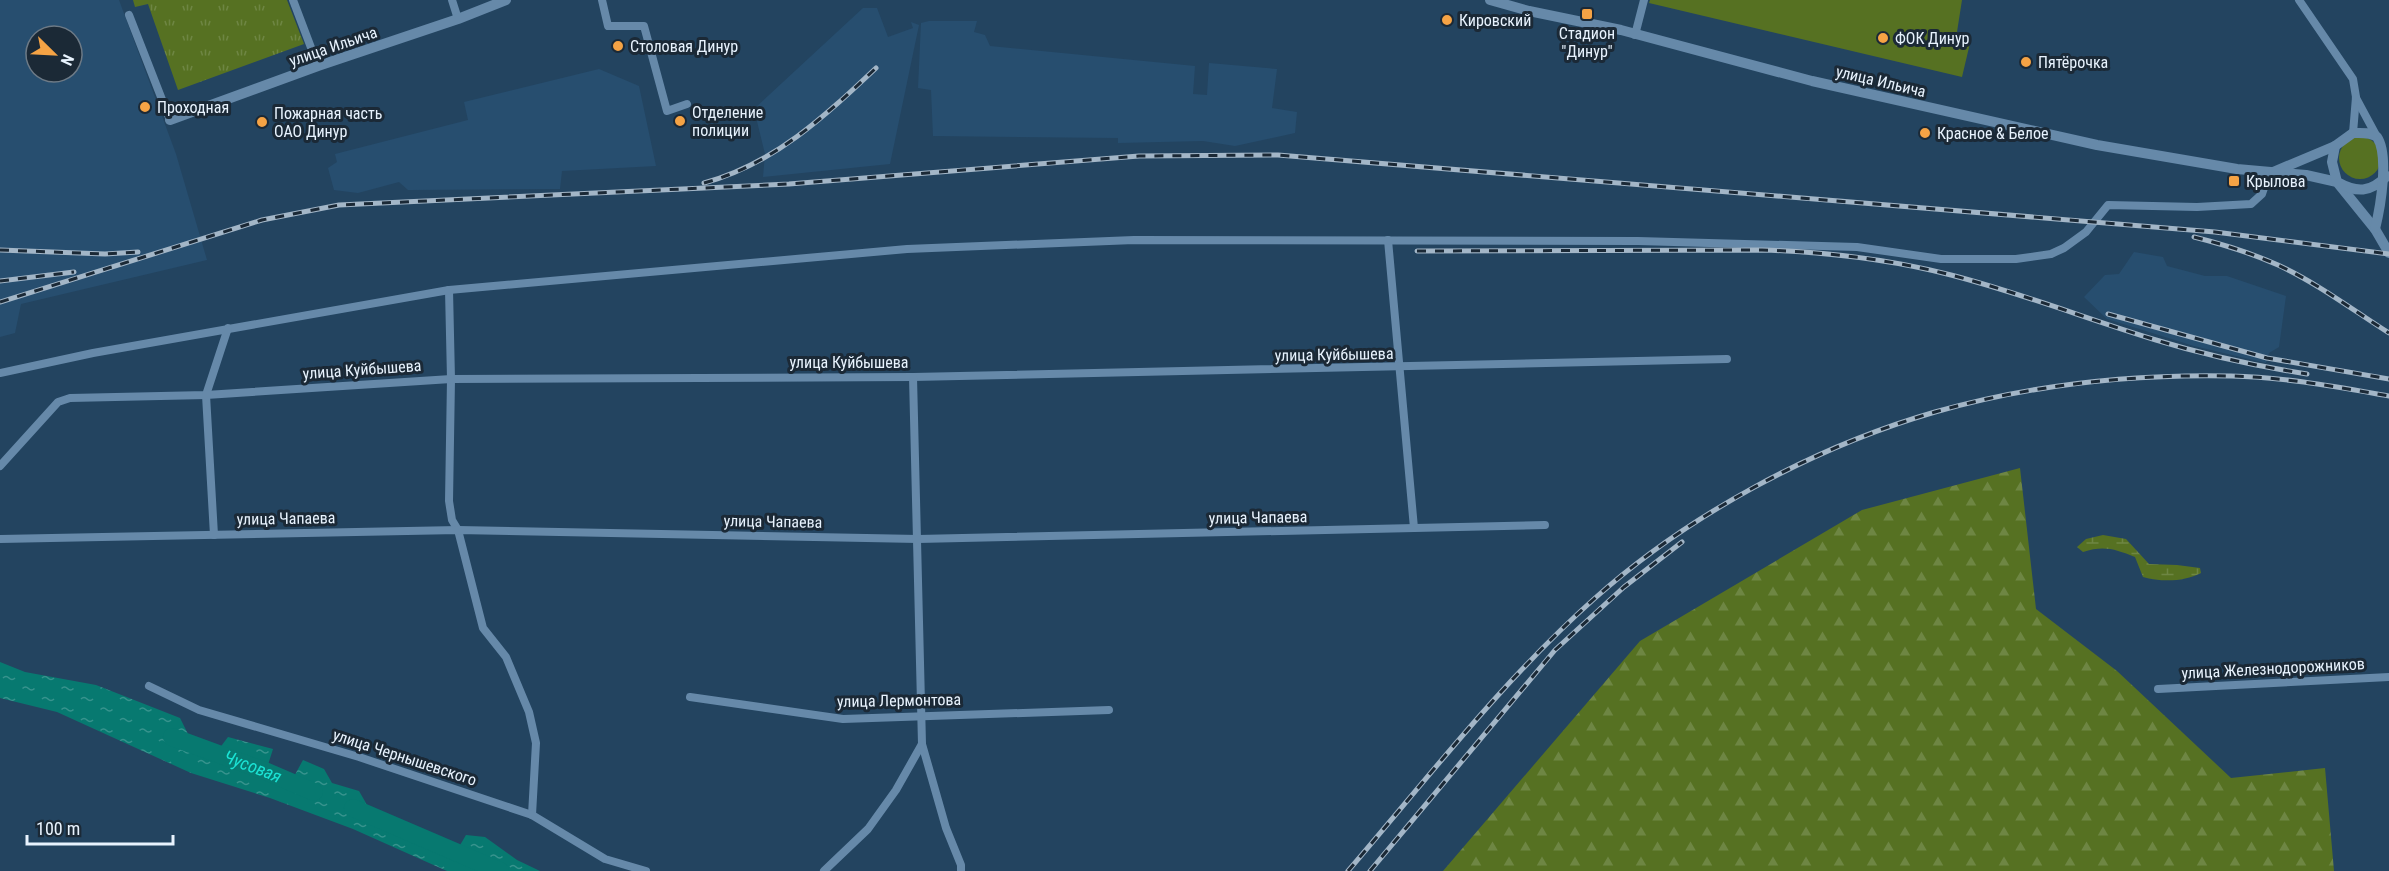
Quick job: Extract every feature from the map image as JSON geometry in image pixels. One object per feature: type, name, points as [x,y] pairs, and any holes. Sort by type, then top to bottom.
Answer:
[{"type":"street","points":[[293,0],[318,66]]},
{"type":"street","points":[[452,0],[458,19]]},
{"type":"street","name":"улица Ильича","points":[[170,120],[506,0]]},
{"type":"street","points":[[602,0],[608,26],[644,26],[668,111],[687,104]]},
{"type":"street","name":"улица Ильича","points":[[1491,0],[1812,81],[2097,145],[2270,173],[2306,175],[2337,182]]},
{"type":"street","points":[[1635,35],[1644,0]]},
{"type":"street","points":[[2299,0],[2353,80],[2356,98],[2353,133]]},
{"type":"street","points":[[129,15],[170,120]]},
{"type":"street","points":[[2356,98],[2377,137],[2388,152],[2388,175],[2378,234]]},
{"type":"street","points":[[0,373],[228,328],[449,290],[907,249],[1134,240],[1638,241],[1845,247],[1941,260],[2016,259],[2051,254],[2064,248],[2086,232],[2109,205],[2197,207],[2251,204],[2262,194],[2270,173],[2335,146],[2353,133],[2370,134],[2377,137]]},
{"type":"street","points":[[2335,146],[2332,162],[2337,182],[2378,234],[2389,253]]},
{"type":"street","points":[[2337,182],[2352,190],[2367,189],[2378,185],[2388,175]]},
{"type":"street","points":[[1388,240],[1414,528]]},
{"type":"street","points":[[449,290],[452,379],[449,501],[452,520],[458,530],[483,628],[506,657],[529,712],[536,743],[532,815]]},
{"type":"street","points":[[213,535],[206,395],[228,328]]},
{"type":"street","name":"улица Куйбышева","points":[[0,466],[58,402],[70,398],[206,395],[452,379],[913,377],[1727,359]]},
{"type":"street","points":[[913,377],[918,539],[919,715],[922,744],[961,871]]},
{"type":"street","name":"улица Чапаева","points":[[0,539],[458,530],[918,539],[1545,525]]},
{"type":"street","name":"улица Железнодорожников","points":[[2158,689],[2389,677]]},
{"type":"street","name":"улица Чернышевского","points":[[149,686],[199,710],[359,757],[532,815],[605,859],[646,871]]},
{"type":"street","name":"улица Лермонтова","points":[[690,697],[843,719],[1109,711]]},
{"type":"street","points":[[824,871],[868,829],[896,790],[922,744]]},
{"type":"shaded area","points":[[0,0],[119,0],[176,154],[207,260],[21,304],[15,333],[0,337]]},
{"type":"shaded area","points":[[863,8],[877,8],[888,37],[913,28],[911,22],[919,25],[890,164],[763,177],[765,154],[754,109]]},
{"type":"shaded area","points":[[977,21],[974,32],[985,35],[990,46],[1195,66],[1193,94],[1207,95],[1209,63],[1277,69],[1272,108],[1297,112],[1295,133],[1235,146],[1203,141],[1118,143],[1118,138],[933,136],[931,90],[918,88],[921,23]]},
{"type":"shaded area","points":[[599,69],[639,86],[656,166],[562,171],[560,189],[408,190],[399,182],[358,193],[334,190],[328,168],[337,162],[335,154],[468,120],[464,102]]},
{"type":"shaded area","points":[[2134,252],[2163,257],[2167,266],[2205,276],[2227,276],[2286,296],[2279,347],[2269,353],[2266,363],[2194,346],[2107,319],[2084,297],[2105,275],[2119,274]]},
{"type":"green space","points":[[133,0],[287,0],[304,44],[178,90],[148,4],[135,7]]},
{"type":"green space","name":"ФОК Динур","points":[[1650,0],[1962,0],[1957,32],[1962,37],[1971,39],[1962,77],[1649,3]]},
{"type":"green space","points":[[2360,137],[2375,143],[2381,158],[2375,173],[2360,179],[2345,173],[2339,158],[2345,143]]},
{"type":"green space","points":[[2020,468],[2036,609],[2117,671],[2231,778],[2325,768],[2334,871],[1443,871],[1640,641],[1862,510]]},
{"type":"green space","points":[[2103,535],[2126,539],[2149,564],[2200,568],[2201,573],[2180,580],[2150,579],[2143,577],[2135,557],[2109,549],[2083,552],[2077,547],[2086,539]]},
{"type":"water","points":[[0,662],[25,672],[96,685],[180,718],[193,744],[216,753],[228,737],[273,749],[266,771],[291,782],[303,760],[324,769],[332,783],[359,791],[374,817],[456,852],[466,835],[485,837],[517,860],[540,871],[447,871],[353,829],[270,798],[191,773],[57,712],[0,698]]},
{"type":"waterway","name":"Чусовая","points":[[172,737],[265,771],[314,792]]},
{"type":"waterway","name":"Чусовая","points":[[353,808],[500,871]]},
{"type":"railway","points":[[704,183],[753,164],[797,137],[876,68]]},
{"type":"railway","points":[[0,302],[262,220],[339,205],[789,184],[1139,156],[1278,155],[2215,232],[2389,254]]},
{"type":"railway","points":[[2194,237],[2236,249],[2278,265],[2321,288],[2389,333]]},
{"type":"railway","points":[[0,250],[105,254],[138,252]]},
{"type":"railway","points":[[1417,251],[1762,250],[1857,257],[1951,275],[2174,345],[2231,360],[2307,374]]},
{"type":"railway","points":[[0,281],[74,272]]},
{"type":"railway","points":[[2108,314],[2267,358],[2389,379]]},
{"type":"railway","points":[[1348,871],[1497,696],[1594,599],[1670,539],[1711,512],[1799,464],[1844,444],[1935,412],[2007,395],[2082,383],[2156,377],[2231,376],[2271,378],[2389,396]]},
{"type":"railway","points":[[1370,871],[1555,650],[1624,587],[1682,542]]},
{"type":"place","name":"Стадион \"Динур\"","points":[[1587,14]]},
{"type":"place","name":"Кировский","points":[[1447,20]]},
{"type":"place","name":"ФОК Динур","points":[[1883,38]]},
{"type":"place","name":"Столовая Динур","points":[[618,46]]},
{"type":"place","name":"Пятёрочка","points":[[2026,62]]},
{"type":"place","name":"Проходная","points":[[145,107]]},
{"type":"place","name":"Отделение полиции","points":[[680,121]]},
{"type":"place","name":"Пожарная часть ОАО Динур","points":[[262,122]]},
{"type":"place","name":"Красное & Белое","points":[[1925,133]]},
{"type":"place","name":"Крылова","points":[[2234,181]]}]
